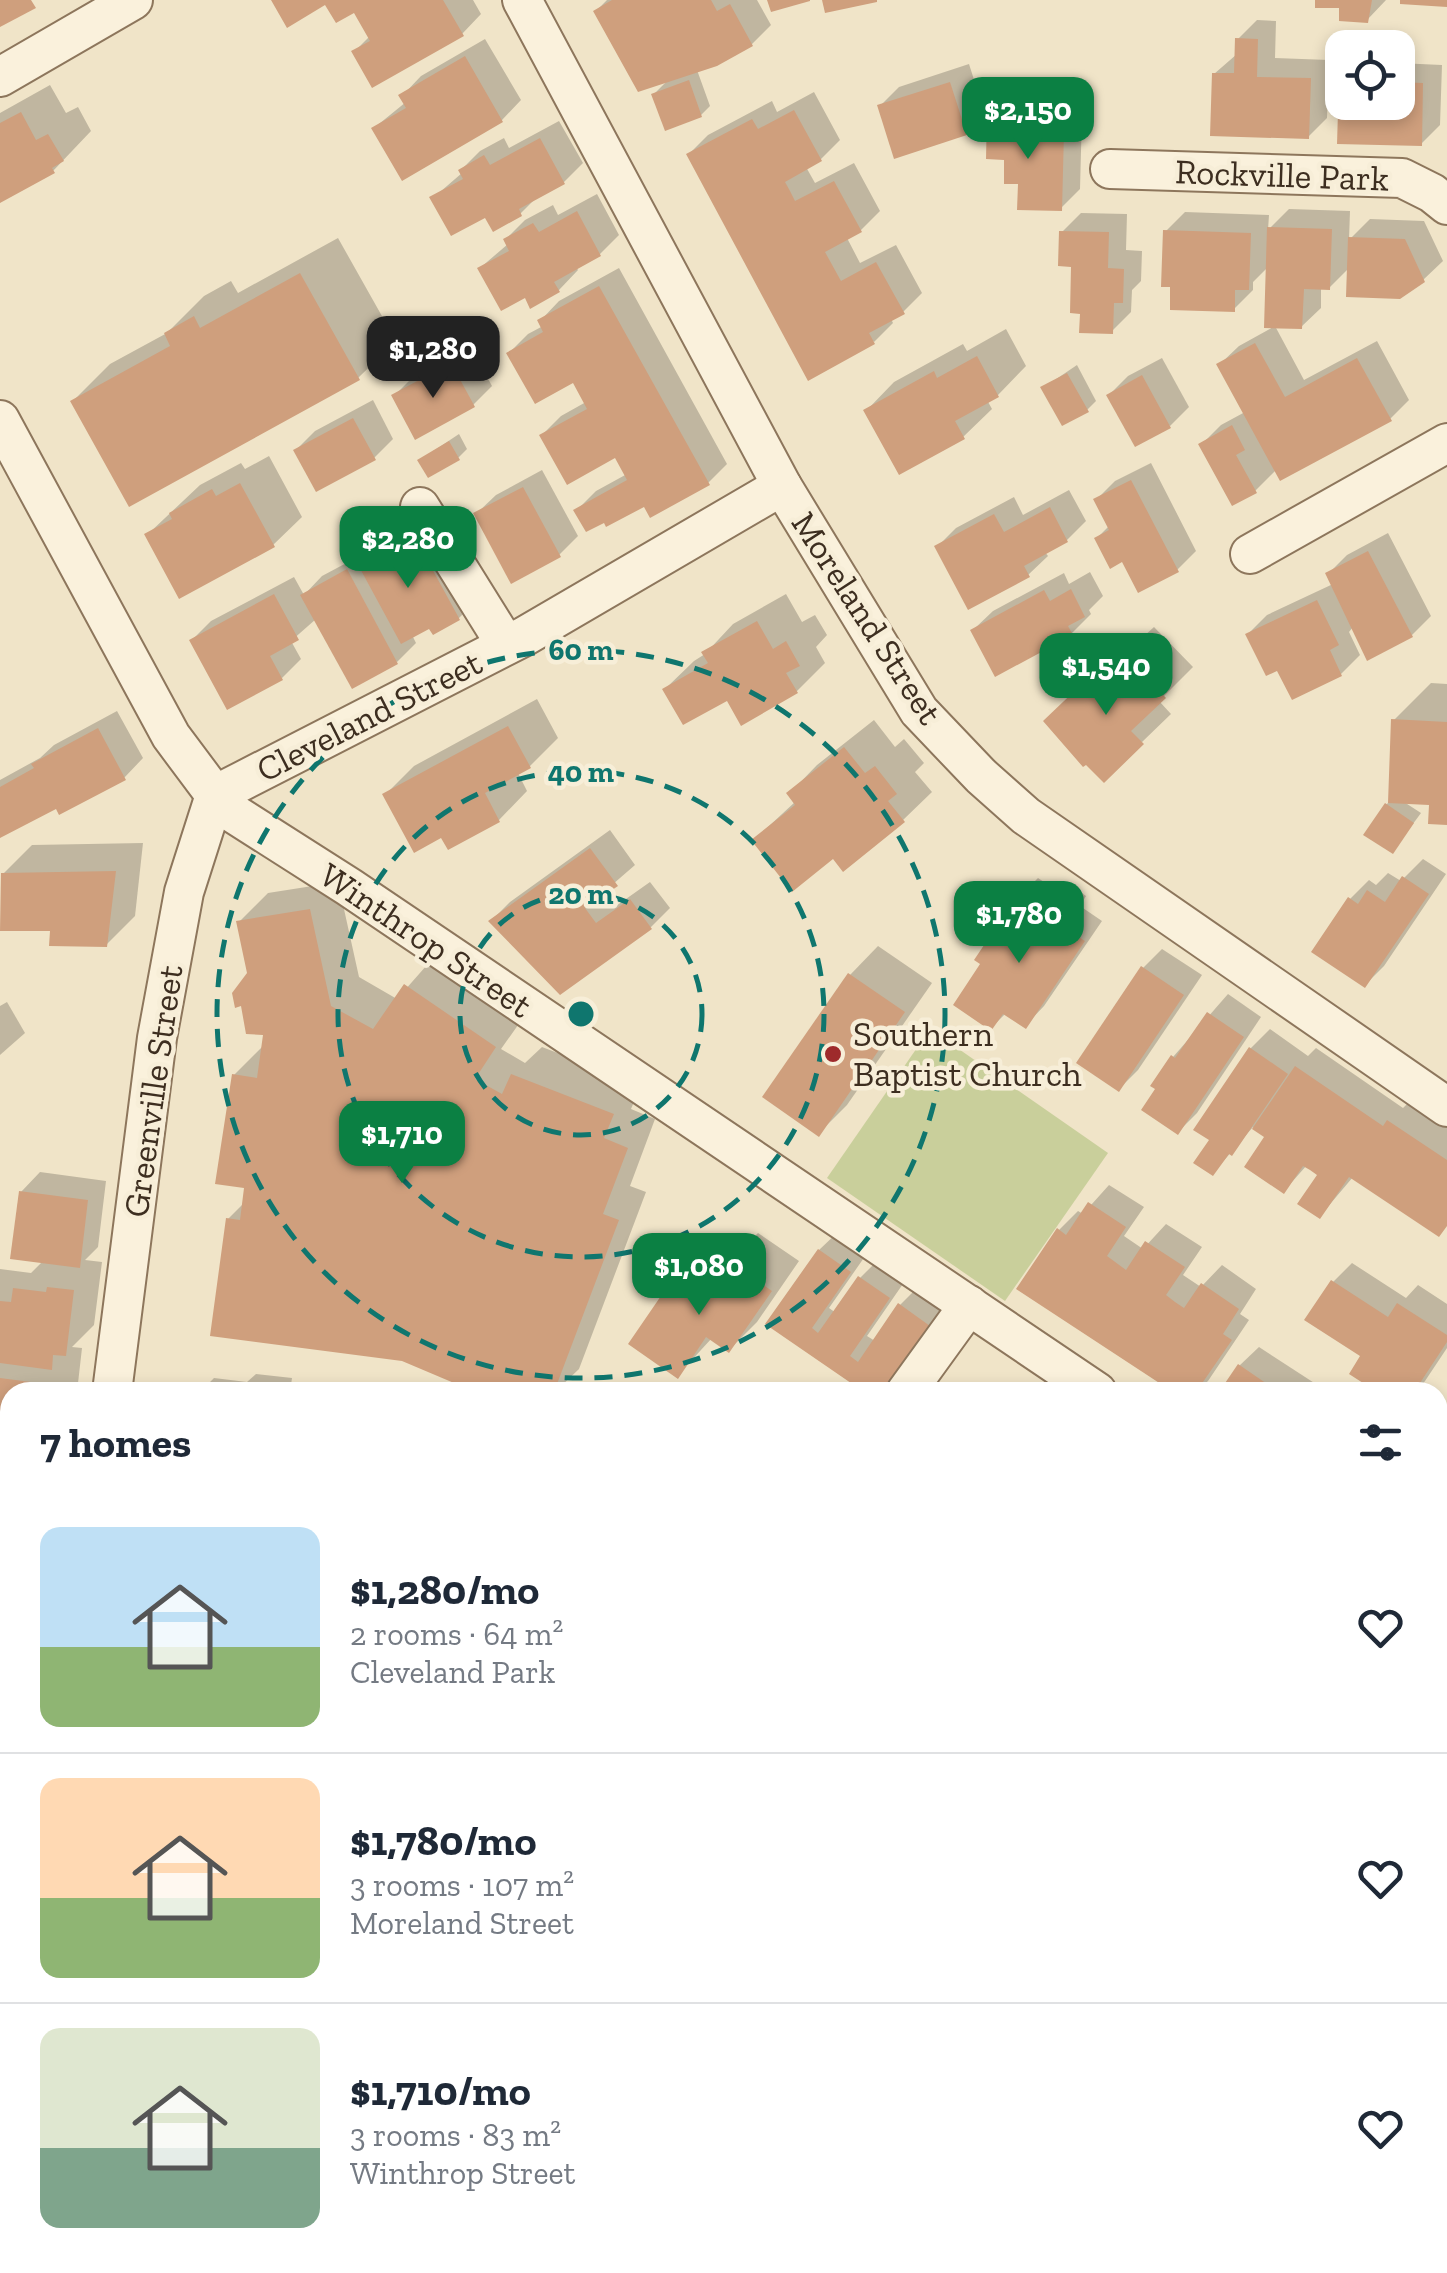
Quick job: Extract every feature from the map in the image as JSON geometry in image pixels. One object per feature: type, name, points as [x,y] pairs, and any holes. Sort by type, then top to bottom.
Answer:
[{"type":"street","points":[[0,77],[133,0]]},
{"type":"street","name":"Moreland Street","points":[[522,0],[782,486],[919,711],[980,776],[1026,816],[1447,1108]]},
{"type":"street","name":"Rockville Park","points":[[1110,169],[1402,178],[1432,193],[1447,206]]},
{"type":"street","name":"Winthrop Street","points":[[0,420],[171,736],[236,814],[1082,1382]]},
{"type":"street","points":[[1250,554],[1447,443]]},
{"type":"street","name":"Cleveland Street","points":[[216,794],[506,645],[782,486]]},
{"type":"street","points":[[420,507],[506,645]]},
{"type":"street","name":"Greenville Street","points":[[113,1382],[157,1038],[184,892],[216,794]]},
{"type":"street","points":[[913,1382],[969,1305]]},
{"type":"green space","points":[[930,1029],[1108,1153],[1005,1301],[827,1178]]},
{"type":"building","points":[[0,0],[31,0],[36,8],[0,27]]},
{"type":"building","points":[[271,0],[443,0],[464,36],[372,88],[351,51],[370,41],[354,13],[336,23],[325,5],[287,28]]},
{"type":"building","points":[[612,0],[711,0],[717,11],[730,4],[753,46],[717,66],[638,92],[593,11]]},
{"type":"building","points":[[767,0],[810,0],[810,1],[771,12]]},
{"type":"building","points":[[822,0],[877,0],[877,2],[825,13]]},
{"type":"building","points":[[1315,0],[1372,0],[1368,23],[1339,21],[1339,8],[1315,8]]},
{"type":"building","points":[[1400,0],[1447,0],[1447,7],[1400,4]]},
{"type":"building","points":[[1235,38],[1258,39],[1257,77],[1311,78],[1309,139],[1210,136],[1212,73],[1234,73]]},
{"type":"building","points":[[465,56],[503,122],[402,181],[371,128],[406,108],[398,95]]},
{"type":"building","points":[[689,80],[702,117],[665,131],[651,94]]},
{"type":"building","points":[[950,82],[967,135],[894,159],[877,105]]},
{"type":"building","points":[[1415,83],[1423,83],[1422,146],[1337,144],[1338,120],[1415,120]]},
{"type":"building","points":[[794,110],[822,161],[785,182],[795,201],[834,181],[862,232],[825,252],[841,281],[876,262],[905,314],[869,333],[875,344],[808,381],[686,154],[752,119],[758,129]]},
{"type":"building","points":[[21,112],[36,140],[48,134],[64,161],[52,168],[55,173],[0,203],[0,123]]},
{"type":"building","points":[[987,113],[1016,114],[1016,130],[1064,131],[1062,211],[1017,210],[1018,184],[1004,184],[1004,160],[986,159]]},
{"type":"building","points":[[540,138],[565,184],[519,209],[522,216],[493,232],[485,218],[451,236],[429,197],[463,179],[458,170],[484,155],[490,165]]},
{"type":"building","points":[[577,211],[601,256],[554,282],[560,292],[530,309],[525,298],[501,311],[477,268],[509,251],[503,239],[533,223],[539,232]]},
{"type":"building","points":[[1267,227],[1332,229],[1330,290],[1304,289],[1302,329],[1264,328]]},
{"type":"building","points":[[1163,230],[1251,233],[1249,290],[1235,290],[1235,312],[1170,310],[1170,287],[1161,287]]},
{"type":"building","points":[[1059,231],[1109,232],[1108,268],[1124,269],[1123,303],[1114,303],[1113,334],[1079,333],[1080,314],[1070,313],[1071,267],[1058,266]]},
{"type":"building","points":[[1348,237],[1405,239],[1425,282],[1400,299],[1346,297]]},
{"type":"building","points":[[300,273],[360,380],[129,507],[70,401],[170,346],[164,333],[194,316],[200,328]]},
{"type":"building","points":[[599,286],[710,485],[650,518],[644,507],[606,527],[604,523],[586,532],[573,510],[627,480],[615,458],[567,485],[539,435],[587,409],[573,383],[535,404],[506,353],[543,332],[537,320]]},
{"type":"building","points":[[1255,343],[1285,397],[1357,358],[1392,421],[1280,481],[1216,364]]},
{"type":"building","points":[[977,356],[999,397],[955,421],[965,439],[899,475],[863,410],[934,371],[937,378]]},
{"type":"building","points":[[451,363],[475,407],[415,440],[391,395]]},
{"type":"building","points":[[1067,373],[1089,412],[1062,426],[1040,387]]},
{"type":"building","points":[[1142,375],[1171,428],[1135,447],[1106,395]]},
{"type":"building","points":[[353,418],[376,460],[316,492],[293,450]]},
{"type":"building","points":[[1232,425],[1245,450],[1236,455],[1257,493],[1232,506],[1198,444]]},
{"type":"building","points":[[449,441],[460,460],[428,478],[417,460]]},
{"type":"building","points":[[1131,480],[1179,572],[1138,593],[1122,562],[1110,569],[1094,538],[1109,530],[1093,499]]},
{"type":"building","points":[[240,483],[275,547],[179,599],[144,534],[172,519],[169,513],[212,489],[216,496]]},
{"type":"building","points":[[523,487],[561,557],[511,584],[473,513]]},
{"type":"building","points":[[1050,507],[1068,542],[1024,566],[1030,577],[968,610],[934,546],[994,514],[1004,532]]},
{"type":"building","points":[[401,539],[407,551],[419,545],[460,620],[433,635],[429,629],[401,644],[357,563]]},
{"type":"building","points":[[1368,551],[1413,637],[1367,661],[1325,573]]},
{"type":"building","points":[[347,569],[398,664],[352,689],[300,595]]},
{"type":"building","points":[[1071,589],[1085,617],[1068,626],[1073,635],[995,677],[970,630],[1044,590],[1050,601]]},
{"type":"building","points":[[274,594],[299,640],[270,656],[283,680],[227,710],[189,640]]},
{"type":"building","points":[[1317,600],[1339,645],[1330,650],[1342,676],[1292,700],[1277,671],[1266,676],[1245,634]]},
{"type":"building","points":[[757,621],[773,649],[786,641],[800,666],[786,673],[798,693],[741,726],[727,701],[683,725],[662,689],[708,663],[701,652]]},
{"type":"building","points":[[1124,653],[1166,698],[1131,731],[1144,744],[1104,783],[1086,765],[1083,767],[1043,721],[1085,681],[1089,686]]},
{"type":"building","points":[[1391,719],[1447,722],[1447,825],[1428,824],[1429,805],[1388,803]]},
{"type":"building","points":[[508,726],[531,768],[485,793],[500,822],[448,850],[441,838],[414,853],[382,794]]},
{"type":"building","points":[[98,728],[126,780],[59,815],[56,809],[0,838],[0,787],[34,768],[31,764]]},
{"type":"building","points":[[844,747],[865,773],[875,766],[897,794],[888,801],[905,822],[843,872],[833,859],[792,892],[751,840],[795,805],[786,793]]},
{"type":"building","points":[[1385,803],[1414,823],[1393,854],[1363,835]]},
{"type":"building","points":[[590,848],[618,886],[585,908],[596,923],[630,899],[652,929],[560,995],[488,921]]},
{"type":"building","points":[[116,871],[107,947],[49,946],[50,931],[0,931],[1,873]]},
{"type":"building","points":[[1402,876],[1429,894],[1365,988],[1311,952],[1348,897],[1358,904],[1367,890],[1385,902]]},
{"type":"building","points":[[1017,896],[1043,913],[1049,903],[1069,916],[1062,926],[1085,941],[1026,1029],[1003,1014],[991,1031],[953,1005],[980,964],[974,960]]},
{"type":"building","points":[[310,909],[331,1006],[373,1029],[404,984],[496,1047],[475,1079],[502,1094],[511,1074],[614,1114],[604,1138],[628,1148],[603,1214],[619,1220],[558,1382],[452,1382],[402,1361],[210,1336],[226,1218],[240,1220],[244,1188],[215,1184],[232,1074],[257,1078],[263,1035],[246,1034],[241,1006],[235,1008],[232,993],[247,973],[236,921]]},
{"type":"building","points":[[1141,966],[1184,995],[1119,1092],[1076,1063]]},
{"type":"building","name":"Southern Baptist Church","points":[[848,973],[905,1012],[819,1137],[762,1097]]},
{"type":"building","points":[[1207,1012],[1244,1037],[1178,1135],[1141,1110],[1155,1089],[1150,1086]]},
{"type":"building","points":[[1249,1047],[1288,1074],[1232,1156],[1229,1154],[1213,1176],[1193,1163],[1209,1140],[1193,1130]]},
{"type":"building","points":[[1295,1066],[1383,1126],[1387,1120],[1447,1160],[1447,1226],[1439,1237],[1349,1177],[1320,1219],[1297,1204],[1317,1175],[1310,1170],[1303,1166],[1284,1194],[1244,1167],[1264,1137],[1252,1129]]},
{"type":"building","points":[[19,1191],[88,1200],[80,1268],[10,1259]]},
{"type":"building","points":[[1088,1202],[1126,1227],[1107,1256],[1126,1270],[1145,1241],[1185,1267],[1166,1295],[1175,1302],[1184,1308],[1201,1283],[1239,1309],[1223,1334],[1232,1340],[1203,1382],[1158,1382],[1016,1289],[1057,1228],[1066,1235]]},
{"type":"building","points":[[818,1249],[851,1272],[812,1328],[818,1333],[858,1276],[890,1298],[850,1356],[858,1362],[898,1303],[930,1326],[891,1382],[849,1382],[765,1324]]},
{"type":"building","points":[[728,1260],[772,1291],[729,1353],[706,1337],[678,1379],[628,1344],[676,1274],[705,1294]]},
{"type":"building","points":[[1331,1280],[1388,1317],[1397,1303],[1447,1335],[1447,1342],[1421,1382],[1361,1382],[1349,1374],[1360,1356],[1304,1320]]},
{"type":"building","points":[[47,1287],[74,1290],[66,1356],[53,1355],[52,1370],[0,1363],[0,1301],[11,1302],[13,1288],[46,1292]]},
{"type":"building","points":[[1238,1364],[1264,1382],[1226,1382]]},
{"type":"place","name":"Southern Baptist Church","points":[[833,1054]]}]
